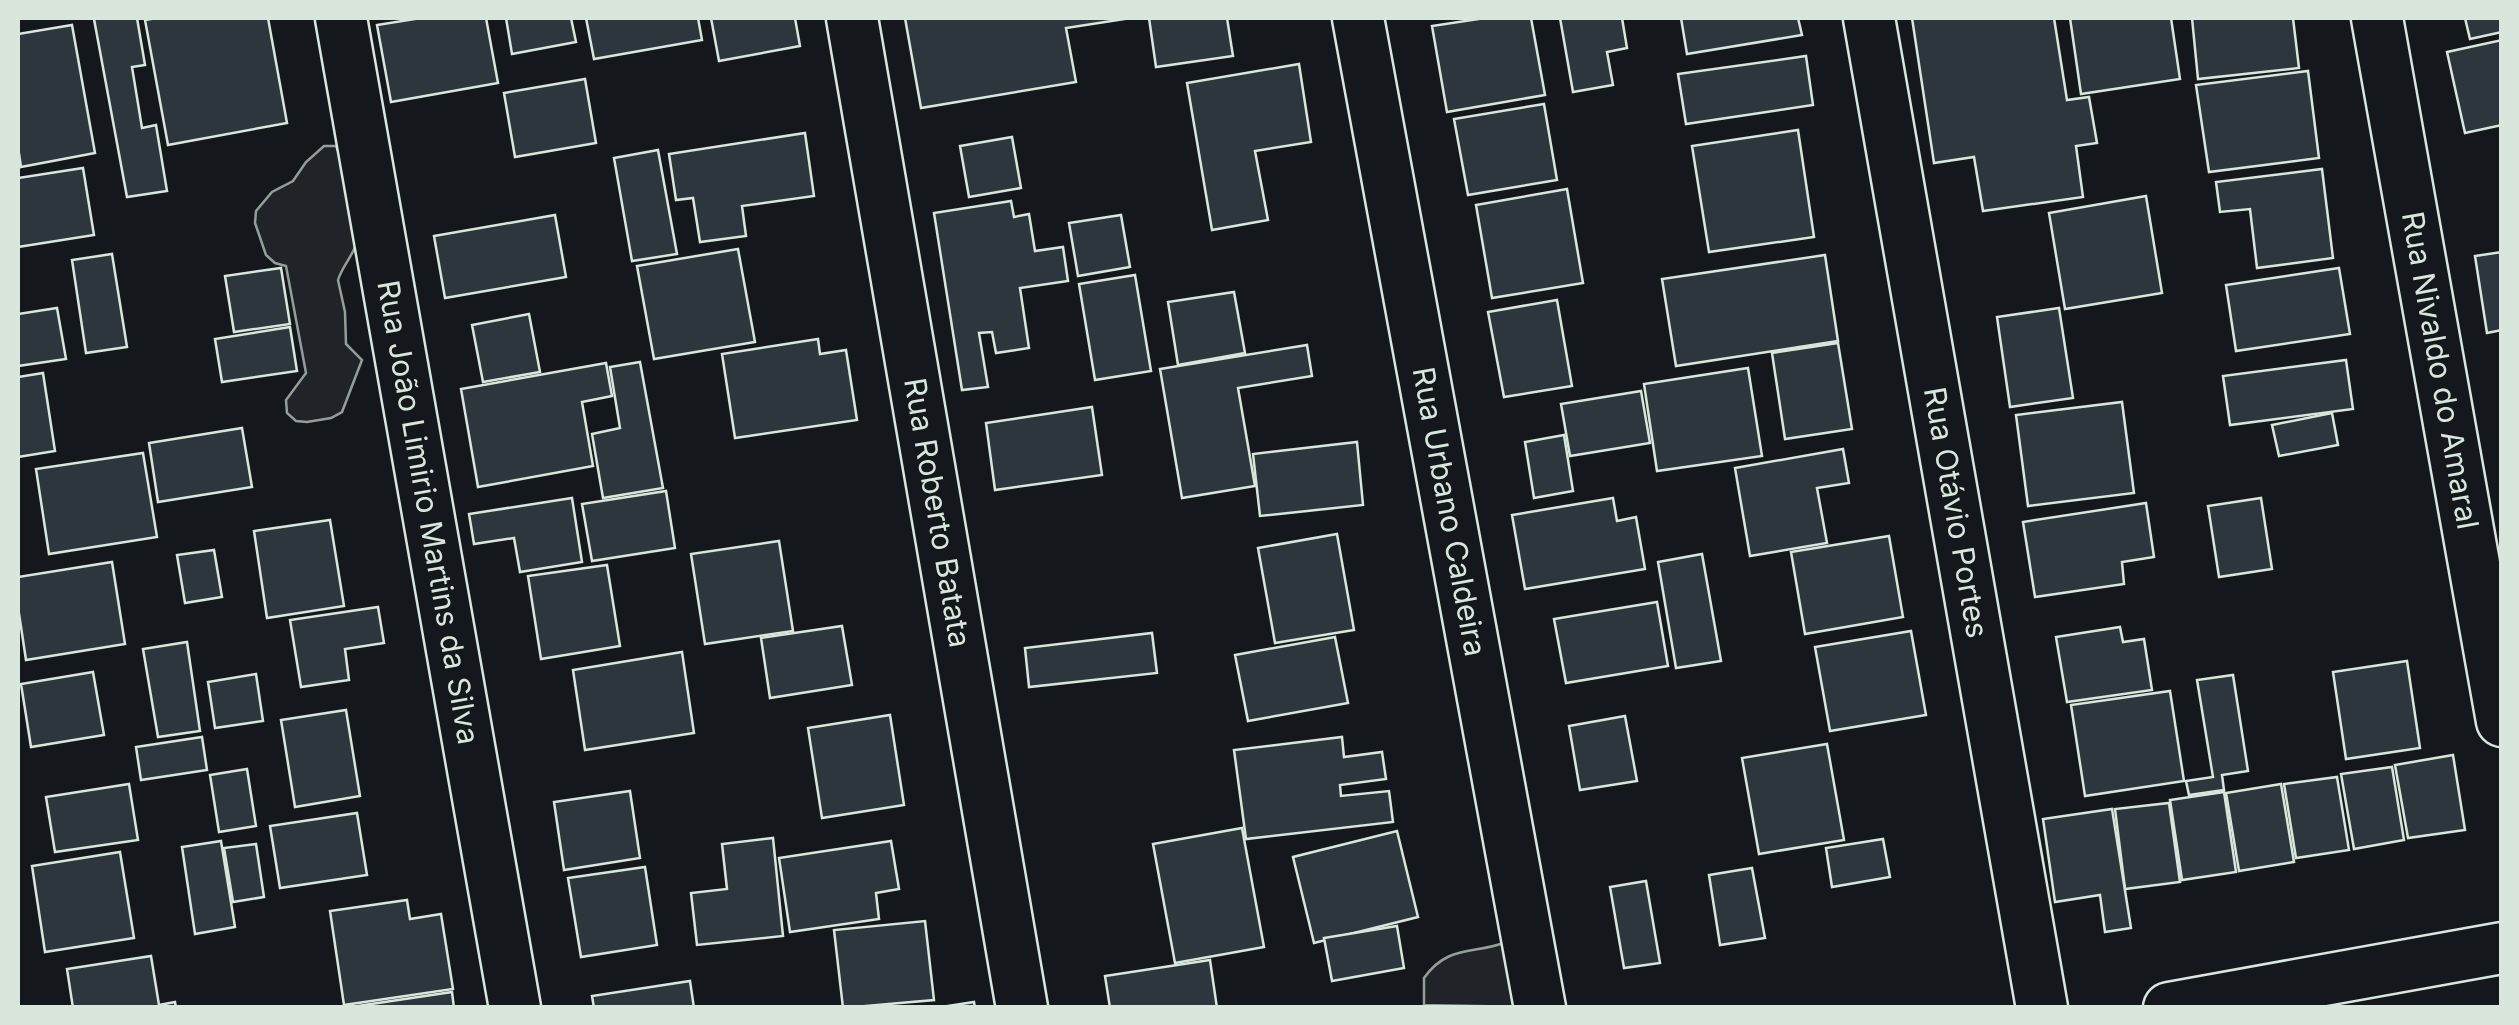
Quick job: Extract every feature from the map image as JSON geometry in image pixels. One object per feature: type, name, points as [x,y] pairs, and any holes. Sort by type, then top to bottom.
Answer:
[{"type":"street","name":"Rua João Limirio Martins da Silva","points":[[340,18],[515,1008]]},
{"type":"street","name":"Rua Roberto Batata","points":[[852,18],[1022,1008]]},
{"type":"street","name":"Rua Urbano Caldeira","points":[[1358,18],[1540,1008]]},
{"type":"street","name":"Rua Otávio Portes","points":[[1868,18],[2042,1008]]},
{"type":"street","name":"Rua Nivaldo do Amaral","points":[[2377,18],[2502,721]]},
{"type":"street","points":[[2169,1008],[2502,948]]},
{"type":"shaded area","points":[[324,146],[336,146],[354,212],[356,245],[338,280],[346,344],[362,360],[342,412],[307,422],[296,421],[287,413],[286,400],[306,373],[286,266],[266,255],[255,223],[256,211],[272,192],[293,181]]},
{"type":"shaded area","points":[[1506,942],[1526,1007],[1424,1005],[1424,978],[1442,960]]},
{"type":"building","points":[[137,18],[145,65],[132,67],[142,128],[156,125],[167,191],[127,197],[94,19]]},
{"type":"building","points":[[268,18],[287,123],[168,145],[145,20]]},
{"type":"building","points":[[421,18],[486,18],[498,83],[391,102],[377,25]]},
{"type":"building","points":[[506,18],[571,18],[576,42],[512,54]]},
{"type":"building","points":[[586,18],[698,18],[702,40],[594,59]]},
{"type":"building","points":[[711,18],[795,18],[800,46],[719,61]]},
{"type":"building","points":[[905,18],[1131,18],[1066,28],[1076,82],[921,108]]},
{"type":"building","points":[[1149,18],[1227,18],[1233,56],[1156,67]]},
{"type":"building","points":[[1485,18],[1531,18],[1545,95],[1447,112],[1432,26]]},
{"type":"building","points":[[1560,18],[1622,18],[1627,48],[1607,52],[1613,85],[1573,92]]},
{"type":"building","points":[[1681,18],[1798,18],[1802,35],[1687,54]]},
{"type":"building","points":[[1912,18],[2054,18],[2067,100],[2089,97],[2097,143],[2076,146],[2083,197],[1983,211],[1974,157],[1934,163]]},
{"type":"building","points":[[2070,18],[2171,18],[2180,79],[2081,94]]},
{"type":"building","points":[[2192,18],[2293,18],[2299,68],[2198,79]]},
{"type":"building","points":[[2465,18],[2502,18],[2502,32],[2470,39]]},
{"type":"building","points":[[72,25],[95,153],[21,167],[18,34]]},
{"type":"building","points":[[2502,40],[2502,125],[2465,133],[2447,52]]},
{"type":"building","points":[[1806,56],[1813,105],[1686,124],[1678,74]]},
{"type":"building","points":[[1299,64],[1311,142],[1255,151],[1268,220],[1212,230],[1187,83]]},
{"type":"building","points":[[2308,71],[2319,158],[2209,172],[2196,85]]},
{"type":"building","points":[[585,79],[596,143],[515,157],[504,93]]},
{"type":"building","points":[[1544,104],[1557,180],[1468,195],[1454,119]]},
{"type":"building","points":[[1798,130],[1814,237],[1709,252],[1692,146]]},
{"type":"building","points":[[805,133],[814,196],[742,206],[746,236],[700,242],[693,198],[676,200],[669,154]]},
{"type":"building","points":[[1012,137],[1021,188],[969,197],[960,146]]},
{"type":"building","points":[[658,150],[677,254],[632,261],[614,158]]},
{"type":"building","points":[[83,168],[94,235],[18,247],[18,178]]},
{"type":"building","points":[[2322,169],[2333,258],[2257,268],[2250,209],[2220,212],[2216,182]]},
{"type":"building","points":[[1567,189],[1583,283],[1492,298],[1476,205]]},
{"type":"building","points":[[2146,196],[2162,293],[2065,309],[2049,213]]},
{"type":"building","points":[[1011,201],[1014,217],[1029,214],[1035,251],[1063,247],[1068,281],[1020,288],[1029,348],[996,353],[992,332],[979,333],[988,387],[962,390],[934,213]]},
{"type":"building","points":[[555,215],[566,277],[445,298],[434,236]]},
{"type":"building","points":[[1121,215],[1130,267],[1078,276],[1069,223]]},
{"type":"building","points":[[738,249],[755,342],[654,359],[637,266]]},
{"type":"building","points":[[2502,252],[2502,330],[2487,333],[2475,256]]},
{"type":"building","points":[[112,254],[127,347],[86,353],[72,260]]},
{"type":"building","points":[[1825,255],[1838,341],[1676,366],[1662,279]]},
{"type":"building","points":[[281,268],[290,324],[234,332],[225,276]]},
{"type":"building","points":[[2339,268],[2350,334],[2236,351],[2226,285]]},
{"type":"building","points":[[1135,275],[1151,371],[1095,380],[1079,284]]},
{"type":"building","points":[[1234,292],[1245,353],[1178,365],[1168,302]]},
{"type":"building","points":[[1557,300],[1572,386],[1504,397],[1488,312]]},
{"type":"building","points":[[57,308],[66,359],[18,366],[18,314]]},
{"type":"building","points":[[2059,308],[2073,398],[2010,407],[1997,317]]},
{"type":"building","points":[[529,314],[540,372],[483,382],[472,325]]},
{"type":"building","points":[[290,327],[297,371],[222,382],[215,339]]},
{"type":"building","points":[[818,339],[820,354],[846,350],[857,420],[735,438],[722,354]]},
{"type":"building","points":[[1838,343],[1852,429],[1785,439],[1772,353]]},
{"type":"building","points":[[1307,345],[1312,376],[1238,388],[1255,486],[1182,498],[1160,369]]},
{"type":"building","points":[[2346,360],[2353,409],[2230,425],[2223,376]]},
{"type":"building","points":[[640,362],[663,488],[603,498],[592,434],[620,428],[610,367]]},
{"type":"building","points":[[606,363],[612,396],[582,402],[593,466],[478,487],[461,389]]},
{"type":"building","points":[[1748,368],[1762,456],[1657,471],[1644,384]]},
{"type":"building","points":[[43,373],[55,451],[18,457],[18,377]]},
{"type":"building","points":[[1641,391],[1650,443],[1570,456],[1561,404]]},
{"type":"building","points":[[2122,402],[2134,493],[2028,506],[2016,415]]},
{"type":"building","points":[[1092,407],[1102,475],[995,490],[986,423]]},
{"type":"building","points":[[2332,413],[2338,445],[2279,456],[2272,425]]},
{"type":"building","points":[[242,428],[252,487],[158,502],[149,443]]},
{"type":"building","points":[[1564,435],[1573,491],[1534,498],[1525,442]]},
{"type":"building","points":[[1357,442],[1363,505],[1260,516],[1253,454]]},
{"type":"building","points":[[1843,449],[1849,483],[1817,488],[1827,543],[1750,556],[1735,468]]},
{"type":"building","points":[[143,453],[157,537],[49,554],[36,469]]},
{"type":"building","points":[[666,491],[675,548],[592,561],[582,504]]},
{"type":"building","points":[[572,498],[582,562],[520,572],[514,538],[474,544],[469,514]]},
{"type":"building","points":[[1613,498],[1617,521],[1636,517],[1645,569],[1525,589],[1512,515]]},
{"type":"building","points":[[2261,498],[2272,569],[2219,577],[2208,506]]},
{"type":"building","points":[[2146,503],[2154,557],[2122,562],[2124,584],[2035,597],[2023,522]]},
{"type":"building","points":[[330,520],[344,606],[267,618],[254,531]]},
{"type":"building","points":[[1337,534],[1354,630],[1275,643],[1258,548]]},
{"type":"building","points":[[1889,536],[1903,617],[1805,634],[1791,552]]},
{"type":"building","points":[[779,541],[793,631],[705,644],[691,554]]},
{"type":"building","points":[[214,550],[222,597],[185,603],[177,555]]},
{"type":"building","points":[[1702,554],[1721,661],[1676,668],[1658,562]]},
{"type":"building","points":[[112,562],[125,644],[26,660],[18,577]]},
{"type":"building","points":[[607,565],[620,646],[541,659],[528,576]]},
{"type":"building","points":[[1657,602],[1668,666],[1566,683],[1554,619]]},
{"type":"building","points":[[378,607],[384,643],[345,649],[349,680],[301,687],[290,620]]},
{"type":"building","points":[[842,626],[852,685],[770,698],[761,638]]},
{"type":"building","points":[[2120,627],[2123,642],[2144,639],[2152,690],[2067,702],[2056,637]]},
{"type":"building","points":[[1911,631],[1926,715],[1830,731],[1815,647]]},
{"type":"building","points":[[1152,633],[1157,673],[1029,687],[1025,648]]},
{"type":"building","points":[[1335,637],[1348,703],[1248,721],[1235,655]]},
{"type":"building","points":[[187,642],[200,731],[158,737],[143,649]]},
{"type":"building","points":[[682,652],[694,733],[585,750],[573,670]]},
{"type":"building","points":[[2407,661],[2420,748],[2346,759],[2333,672]]},
{"type":"building","points":[[93,672],[104,735],[31,747],[21,684]]},
{"type":"building","points":[[256,674],[263,721],[215,728],[208,682]]},
{"type":"building","points":[[2233,675],[2248,771],[2222,775],[2224,790],[2189,795],[2186,781],[2213,777],[2197,680]]},
{"type":"building","points":[[2170,691],[2184,781],[2085,796],[2071,705]]},
{"type":"building","points":[[346,710],[360,796],[295,807],[281,720]]},
{"type":"building","points":[[890,715],[904,805],[822,818],[808,728]]},
{"type":"building","points":[[1625,716],[1637,781],[1580,790],[1569,726]]},
{"type":"building","points":[[202,737],[207,770],[141,780],[136,747]]},
{"type":"building","points":[[1342,737],[1344,757],[1382,752],[1386,779],[1340,785],[1341,796],[1389,791],[1393,822],[1246,839],[1234,750]]},
{"type":"building","points":[[1827,744],[1844,840],[1759,854],[1742,758]]},
{"type":"building","points":[[2453,755],[2465,830],[2408,838],[2395,765]]},
{"type":"building","points":[[2392,767],[2404,840],[2354,849],[2341,774]]},
{"type":"building","points":[[247,769],[256,826],[219,832],[210,775]]},
{"type":"building","points":[[2337,777],[2349,850],[2296,858],[2284,784]]},
{"type":"building","points":[[129,784],[138,840],[55,852],[46,797]]},
{"type":"building","points":[[2281,784],[2294,862],[2239,871],[2226,793]]},
{"type":"building","points":[[630,791],[640,858],[564,870],[554,802]]},
{"type":"building","points":[[2224,792],[2236,872],[2182,880],[2170,800]]},
{"type":"building","points":[[2169,803],[2180,882],[2125,889],[2115,809]]},
{"type":"building","points":[[2112,809],[2131,928],[2105,932],[2100,895],[2055,902],[2043,819]]},
{"type":"building","points":[[357,813],[367,875],[280,888],[270,826]]},
{"type":"building","points":[[1242,828],[1264,947],[1175,963],[1153,844]]},
{"type":"building","points":[[1397,831],[1418,917],[1314,943],[1293,857]]},
{"type":"building","points":[[773,838],[783,936],[697,945],[691,893],[727,889],[722,844]]},
{"type":"building","points":[[1883,839],[1890,877],[1832,887],[1826,848]]},
{"type":"building","points":[[221,841],[235,927],[195,934],[182,847]]},
{"type":"building","points":[[891,841],[899,889],[876,893],[879,919],[790,932],[779,858]]},
{"type":"building","points":[[256,844],[264,897],[233,902],[224,848]]},
{"type":"building","points":[[120,852],[134,938],[45,952],[32,866]]},
{"type":"building","points":[[645,867],[657,945],[581,957],[568,878]]},
{"type":"building","points":[[1752,868],[1765,938],[1720,945],[1709,875]]},
{"type":"building","points":[[1646,881],[1660,963],[1624,968],[1610,887]]},
{"type":"building","points":[[407,900],[410,919],[441,914],[453,989],[344,1005],[330,911]]},
{"type":"building","points":[[925,921],[934,1000],[843,1008],[834,930]]},
{"type":"building","points":[[1397,926],[1404,968],[1332,981],[1324,938]]},
{"type":"building","points":[[151,956],[159,1005],[175,1002],[176,1008],[73,1008],[67,969]]},
{"type":"building","points":[[1210,960],[1217,1008],[1110,1008],[1105,976]]},
{"type":"building","points":[[690,981],[694,1008],[594,1008],[592,996]]},
{"type":"building","points":[[452,992],[454,1008],[351,1007]]},
{"type":"building","points":[[974,1002],[975,1008],[935,1008]]}]
